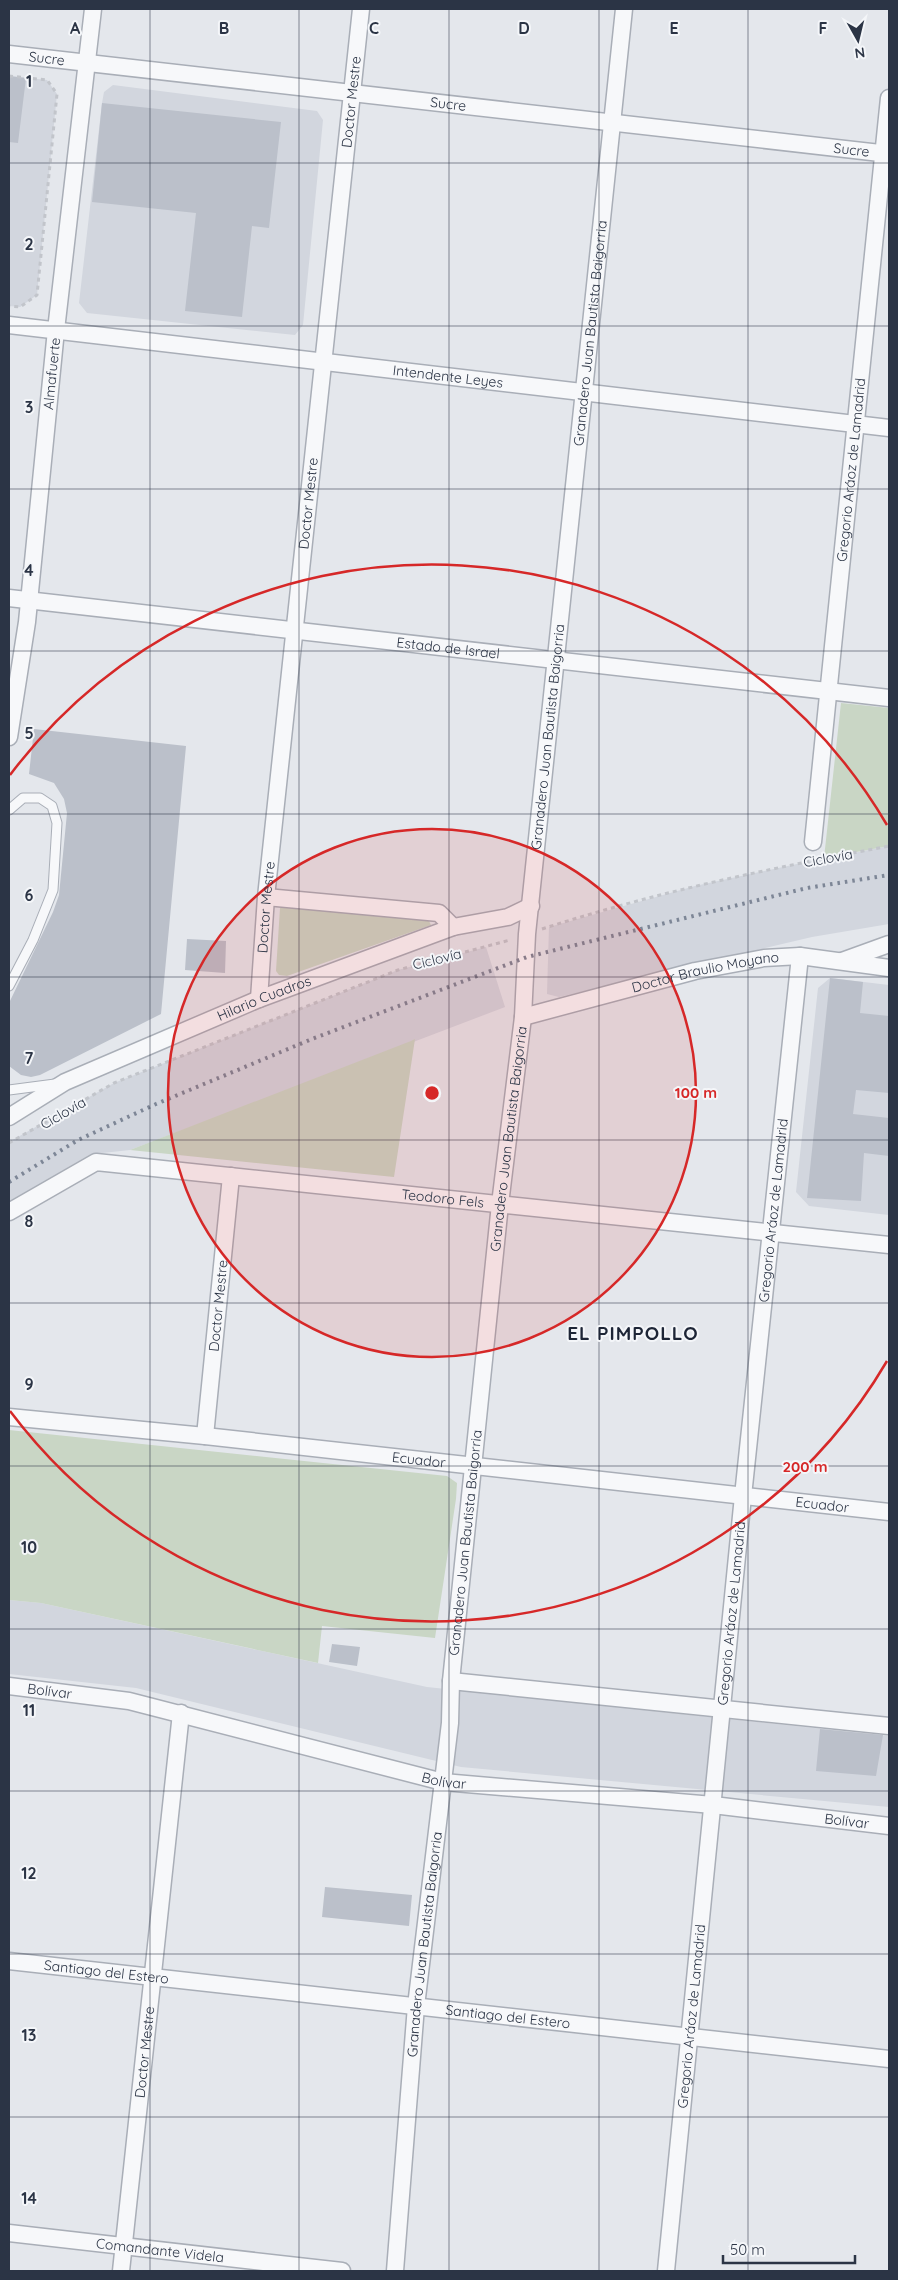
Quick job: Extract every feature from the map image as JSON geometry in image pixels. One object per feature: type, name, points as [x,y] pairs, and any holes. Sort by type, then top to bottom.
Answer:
[{"type":"street","name":"Almafuerte","points":[[9,737],[28,601],[56,330],[93,9]]},
{"type":"street","name":"Doctor Mestre","points":[[258,999],[266,897],[354,93],[361,9]]},
{"type":"street","name":"Granadero Juan Bautista Baigorria","points":[[395,2271],[416,2006],[450,1723],[451,1681],[500,1204],[523,1017],[527,934],[624,9]]},
{"type":"street","name":"Sucre","points":[[9,54],[886,154]]},
{"type":"street","name":"Gregorio Aráoz de Lamadrid","points":[[813,842],[855,424],[886,154],[889,98]]},
{"type":"street","name":"Intendente Leyes","points":[[9,325],[889,428]]},
{"type":"street","name":"Estado de Israel","points":[[9,598],[556,662],[889,698]]},
{"type":"street","points":[[266,897],[439,913],[453,927]]},
{"type":"street","name":"Hilario Cuadros","points":[[9,1115],[65,1082],[258,999],[453,927],[508,917],[531,906]]},
{"type":"street","points":[[839,962],[889,944]]},
{"type":"street","name":"Gregorio Aráoz de Lamadrid","points":[[666,2271],[721,1709],[800,956]]},
{"type":"street","name":"Doctor Braulio Moyano","points":[[523,1017],[695,971],[764,958],[800,956],[889,968]]},
{"type":"street","name":"Teodoro Fels","points":[[9,1212],[96,1162],[889,1245]]},
{"type":"street","name":"Doctor Mestre","points":[[206,1436],[231,1176]]},
{"type":"street","name":"Ecuador","points":[[9,1417],[206,1436],[889,1512]]},
{"type":"street","points":[[451,1681],[889,1726]]},
{"type":"street","name":"Bolívar","points":[[9,1686],[129,1701],[443,1782],[713,1805],[889,1826]]},
{"type":"street","name":"Doctor Mestre","points":[[121,2271],[181,1713]]},
{"type":"street","name":"Santiago del Estero","points":[[9,1961],[153,1979],[416,2006],[889,2059]]},
{"type":"street","name":"Comandante Videla","points":[[9,2233],[342,2271]]},
{"type":"lane","points":[[9,810],[23,798],[40,798],[52,806],[57,823],[55,871],[50,903],[9,986]]},
{"type":"lane","points":[[9,1090],[65,1082]]},
{"type":"path","points":[[9,76],[47,80],[57,94],[38,295],[20,308],[9,306]]},
{"type":"path","name":"Ciclovía","points":[[9,1143],[114,1083],[398,970],[527,934],[600,911],[695,886],[889,846]]},
{"type":"shaded area","points":[[9,76],[47,80],[57,94],[37,295],[20,307],[9,306]]},
{"type":"shaded area","points":[[113,85],[317,111],[323,120],[303,325],[295,335],[87,313],[79,303],[102,103],[104,92]]},
{"type":"shaded area","points":[[889,846],[889,924],[812,937],[559,997],[547,994],[549,927],[695,886]]},
{"type":"shaded area","points":[[486,947],[505,1007],[130,1150],[93,1154],[9,1205],[9,1142],[114,1083],[398,970]]},
{"type":"shaded area","points":[[830,978],[889,985],[889,1215],[809,1206],[796,1192],[818,988]]},
{"type":"shaded area","points":[[9,1600],[41,1603],[427,1687],[889,1736],[889,1807],[461,1767],[136,1688],[9,1674]]},
{"type":"green space","points":[[841,703],[889,708],[889,846],[824,858]]},
{"type":"green space","points":[[291,902],[429,921],[431,925],[287,976],[279,975],[276,971],[280,908]]},
{"type":"green space","points":[[415,1039],[394,1177],[130,1150],[411,1041]]},
{"type":"green space","points":[[9,1430],[447,1476],[457,1483],[456,1499],[435,1638],[322,1626],[318,1663],[41,1603],[9,1600]]},
{"type":"building","points":[[9,76],[26,78],[18,143],[9,142]]},
{"type":"building","points":[[102,103],[281,122],[269,228],[252,226],[242,317],[185,311],[196,213],[92,202]]},
{"type":"building","points":[[34,729],[186,746],[161,1014],[40,1075],[31,1077],[21,1075],[9,1066],[9,1003],[53,912],[59,895],[67,813],[64,799],[54,783],[29,774]]},
{"type":"building","points":[[187,939],[226,941],[225,973],[185,970]]},
{"type":"building","points":[[830,978],[863,982],[860,1013],[889,1016],[889,1093],[856,1090],[853,1114],[889,1118],[889,1156],[864,1153],[861,1201],[807,1198]]},
{"type":"building","points":[[332,1644],[360,1647],[357,1666],[329,1662]]},
{"type":"building","points":[[820,1729],[883,1735],[876,1776],[816,1771]]},
{"type":"building","points":[[325,1887],[412,1895],[409,1926],[322,1917]]},
{"type":"railway","points":[[9,1182],[78,1140],[156,1104],[312,1039],[527,957],[807,888],[889,875]]},
{"type":"district","name":"EL PIMPOLLO","points":[[633,1333]]}]
